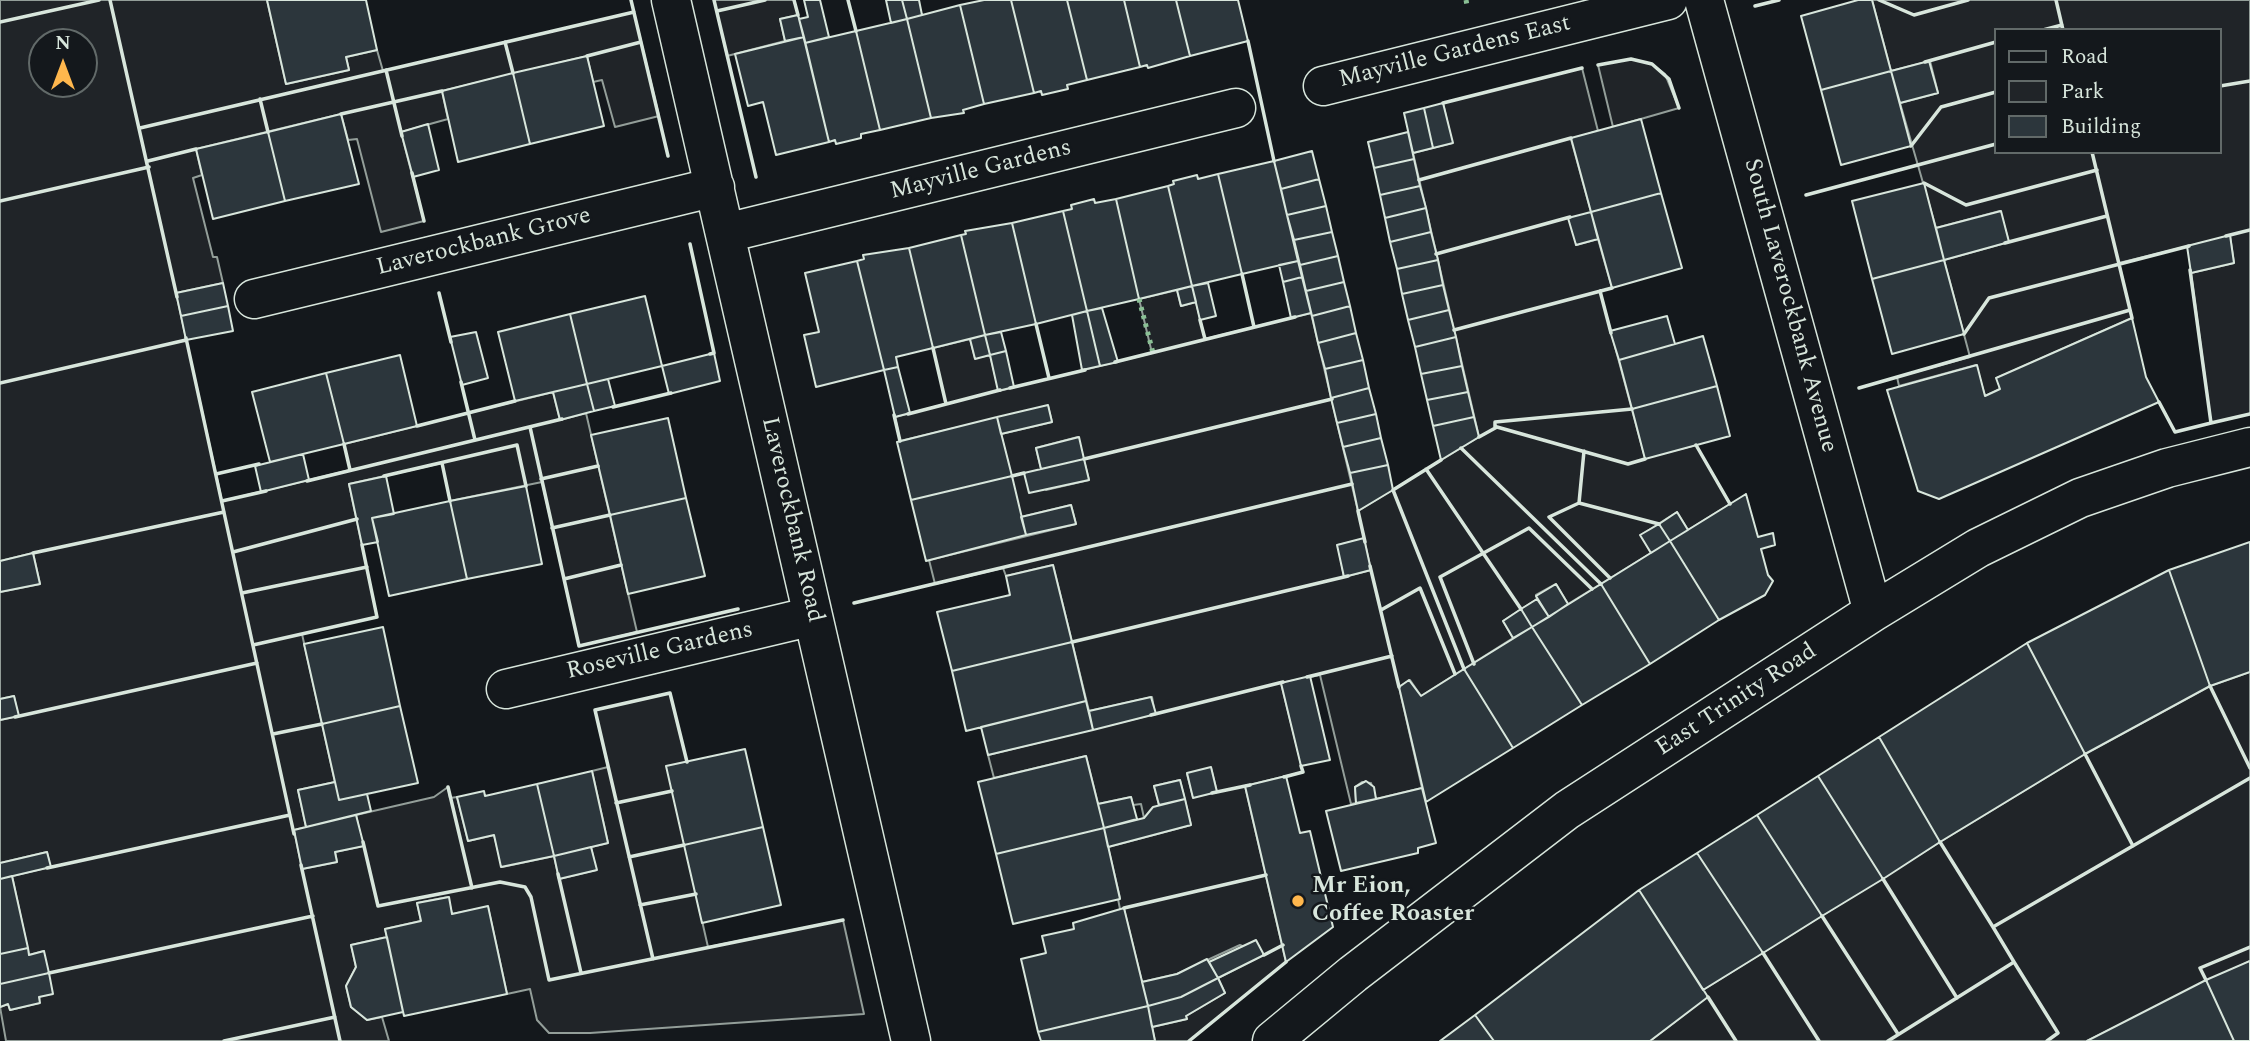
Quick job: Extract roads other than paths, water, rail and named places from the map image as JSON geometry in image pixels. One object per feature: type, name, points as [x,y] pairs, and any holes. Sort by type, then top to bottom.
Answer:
[{"type":"street","name":"Laverockbank Road","points":[[671,0],[911,1041]]},
{"type":"street","name":"Mayville Gardens East","points":[[1324,86],[1668,0]]},
{"type":"street","name":"South Laverockbank Avenue","points":[[1704,0],[1873,612]]},
{"type":"street","name":"Mayville Gardens","points":[[726,233],[1236,108]]},
{"type":"street","name":"Laverockbank Grove","points":[[254,299],[715,187]]},
{"type":"street","name":"East Trinity Road","points":[[1272,1041],[1423,920],[1567,810],[1873,612],[1998,537],[2080,498],[2167,468],[2250,447]]},
{"type":"street","name":"Roseville Gardens","points":[[506,689],[813,616]]},
{"type":"place","name":"Mr Eion, Coffee Roaster","points":[[1298,901]]}]
